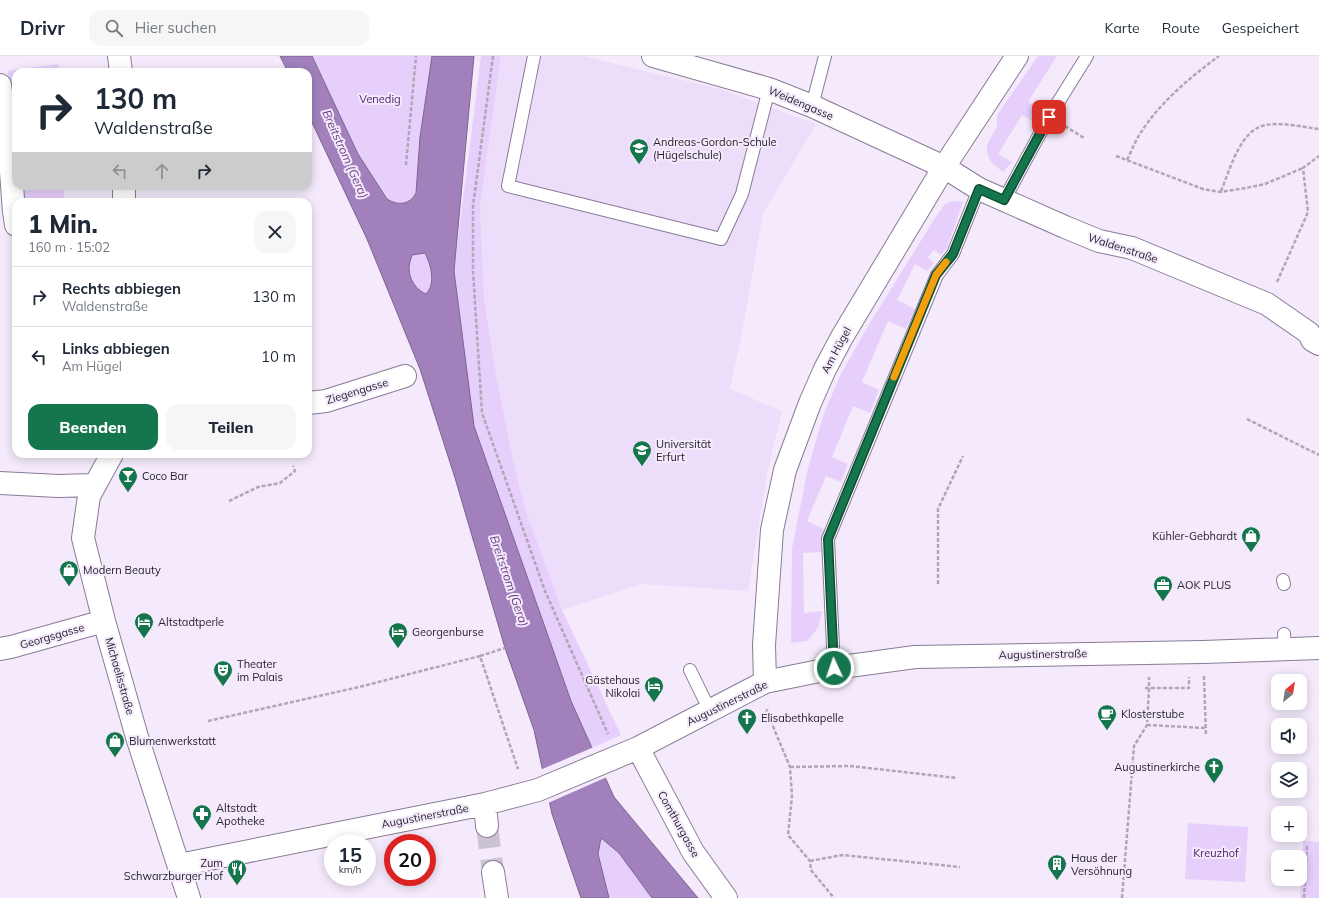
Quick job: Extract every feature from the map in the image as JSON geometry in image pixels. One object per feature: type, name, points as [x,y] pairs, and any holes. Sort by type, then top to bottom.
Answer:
[{"type":"street","points":[[119,56],[120,68]]},
{"type":"street","name":"Weidengasse","points":[[653,56],[770,89],[812,106],[944,166]]},
{"type":"street","name":"Am Hügel","points":[[765,682],[765,624],[772,530],[785,470],[816,389],[842,337],[944,166],[1017,56]]},
{"type":"street","points":[[0,85],[10,158],[12,185]]},
{"type":"street","name":"Waldenstraße","points":[[944,166],[979,189],[1099,241],[1132,248],[1267,304],[1314,338]]},
{"type":"street","name":"Ziegengasse","points":[[312,403],[326,401],[405,376]]},
{"type":"street","name":"Michaelisstraße","points":[[110,458],[89,496],[82,538],[137,737],[190,898]]},
{"type":"street","points":[[0,483],[58,486],[95,485]]},
{"type":"street","name":"Georgsgasse","points":[[0,649],[104,621]]},
{"type":"street","name":"Augustinerstraße","points":[[178,865],[485,804],[532,791],[626,746],[710,711],[765,682],[834,668],[915,657],[1188,652],[1285,642],[1319,648]]},
{"type":"street","name":"Comthurgasse","points":[[626,746],[693,852],[726,898]]},
{"type":"street","points":[[485,804],[487,826]]},
{"type":"street","points":[[493,872],[497,898]]},
{"type":"lane","points":[[534,56],[508,186],[721,239],[742,194],[770,89]]},
{"type":"lane","points":[[812,106],[825,56]]},
{"type":"lane","points":[[1004,200],[1049,117],[1087,56]]},
{"type":"lane","points":[[834,668],[828,539],[936,275],[953,254],[979,189]]},
{"type":"lane","points":[[690,670],[710,711]]},
{"type":"path","points":[[406,165],[416,56]]},
{"type":"path","points":[[493,56],[474,206],[474,270],[482,413],[545,591],[602,720],[626,746]]},
{"type":"path","points":[[1127,160],[1138,137],[1163,104],[1193,76],[1219,56]]},
{"type":"path","points":[[1220,192],[1244,139],[1253,130],[1266,124],[1319,129]]},
{"type":"path","points":[[1116,156],[1203,189],[1220,192],[1265,184],[1303,168],[1319,156]]},
{"type":"path","points":[[1267,304],[1308,212],[1303,168]]},
{"type":"path","points":[[1247,419],[1319,455]]},
{"type":"path","points":[[938,584],[938,509],[963,456]]},
{"type":"path","points":[[229,501],[258,487],[280,483],[295,471],[293,466]]},
{"type":"path","points":[[208,722],[359,687],[480,656],[505,648]]},
{"type":"path","points":[[1145,688],[1189,688],[1188,652]]},
{"type":"path","points":[[480,656],[532,791]]},
{"type":"path","points":[[765,682],[767,712],[790,766],[792,796],[788,835],[810,861],[811,870],[834,898]]},
{"type":"path","points":[[1122,898],[1134,746],[1147,725],[1149,684]]},
{"type":"path","points":[[1204,690],[1206,736]]},
{"type":"path","points":[[1147,725],[1206,728]]},
{"type":"path","points":[[790,766],[850,766],[957,778]]},
{"type":"path","points":[[1304,898],[1307,846]]},
{"type":"path","points":[[810,861],[842,855],[960,867]]},
{"type":"shaded area","points":[[501,56],[583,56],[723,90],[816,124],[763,214],[742,333],[730,389],[782,411],[767,474],[748,591],[641,584],[562,610],[525,509],[513,460],[495,370],[484,298],[480,206]]},
{"type":"green space","name":"Venedig","points":[[312,56],[432,56],[420,137],[416,193],[407,202],[395,203],[387,199],[358,154]]},
{"type":"green space","points":[[481,56],[501,56],[480,206],[484,298],[495,370],[513,460],[525,509],[562,610],[621,735],[592,748],[571,701],[474,426],[454,271]]},
{"type":"green space","points":[[1038,56],[1057,56],[1028,102],[1041,111],[1034,122],[1022,115],[998,154],[1012,162],[1003,172],[991,162],[987,153],[987,145],[997,126],[997,115]]},
{"type":"green space","points":[[58,64],[59,68],[29,68]]},
{"type":"green space","points":[[12,70],[12,90],[7,71]]},
{"type":"green space","points":[[24,190],[64,190],[64,198],[25,198]]},
{"type":"green space","points":[[954,201],[963,202],[947,248],[941,255],[934,250],[928,257],[934,263],[927,271],[915,264],[897,300],[915,309],[906,329],[888,321],[862,382],[879,390],[870,413],[853,406],[832,457],[848,464],[841,482],[826,476],[807,521],[825,530],[822,538],[822,552],[803,553],[804,613],[822,611],[818,628],[807,641],[791,643],[792,548],[808,468],[824,413],[840,376],[868,326],[935,218],[945,204]]},
{"type":"green space","points":[[425,253],[432,274],[431,285],[426,294],[419,290],[414,284],[409,272],[412,255]]},
{"type":"green space","name":"Kreuzhof","points":[[1188,823],[1248,827],[1245,882],[1185,879]]},
{"type":"green space","points":[[600,838],[619,853],[652,898],[609,898],[598,854]]},
{"type":"green space","points":[[1303,842],[1319,842],[1319,898],[1300,898],[1301,886],[1307,886],[1307,850],[1303,850]]},
{"type":"water","name":"Breitstrom (Gera)","points":[[280,56],[312,56],[358,154],[387,199],[395,203],[403,203],[410,200],[416,193],[420,137],[432,56],[474,56],[454,271],[474,426],[571,701],[614,797],[698,898],[652,898],[619,853],[601,838],[598,854],[609,898],[581,898],[552,814],[534,730],[505,648],[455,478],[420,369],[367,239],[312,122],[312,68],[286,68]],"holes":[[[425,253],[431,269],[432,280],[426,294],[419,290],[410,276],[409,268],[412,255]]]},
{"type":"pier","points":[[594,747],[607,777],[548,803],[540,770]]},
{"type":"tunnel","points":[[487,826],[493,872]]},
{"type":"slow traffic","points":[[894,377],[936,275],[946,262]]},
{"type":"place","name":"Andreas-Gordon-Schule (Hügelschule)","points":[[639,165]]},
{"type":"place","name":"Universität Erfurt","points":[[642,467]]},
{"type":"place","name":"Coco Bar","points":[[128,493]]},
{"type":"place","name":"Kühler-Gebhardt","points":[[1251,553]]},
{"type":"place","name":"Modern Beauty","points":[[69,587]]},
{"type":"place","name":"AOK PLUS","points":[[1163,602]]},
{"type":"place","name":"Altstadtperle","points":[[144,639]]},
{"type":"place","name":"Georgenburse","points":[[398,649]]},
{"type":"place","name":"Theater im Palais","points":[[223,687]]},
{"type":"place","name":"Gästehaus Nikolai","points":[[654,703]]},
{"type":"place","name":"Klosterstube","points":[[1107,731]]},
{"type":"place","name":"Elisabethkapelle","points":[[747,735]]},
{"type":"place","name":"Blumenwerkstatt","points":[[115,758]]},
{"type":"place","name":"Augustinerkirche","points":[[1214,784]]},
{"type":"place","name":"Altstadt Apotheke","points":[[202,831]]},
{"type":"place","name":"Haus der Versöhnung","points":[[1057,881]]},
{"type":"place","name":"Zum Schwarzburger Hof","points":[[237,886]]},
{"type":"route","points":[[834,668],[828,539],[936,275],[953,254],[979,189],[1004,200],[1049,117]]}]
